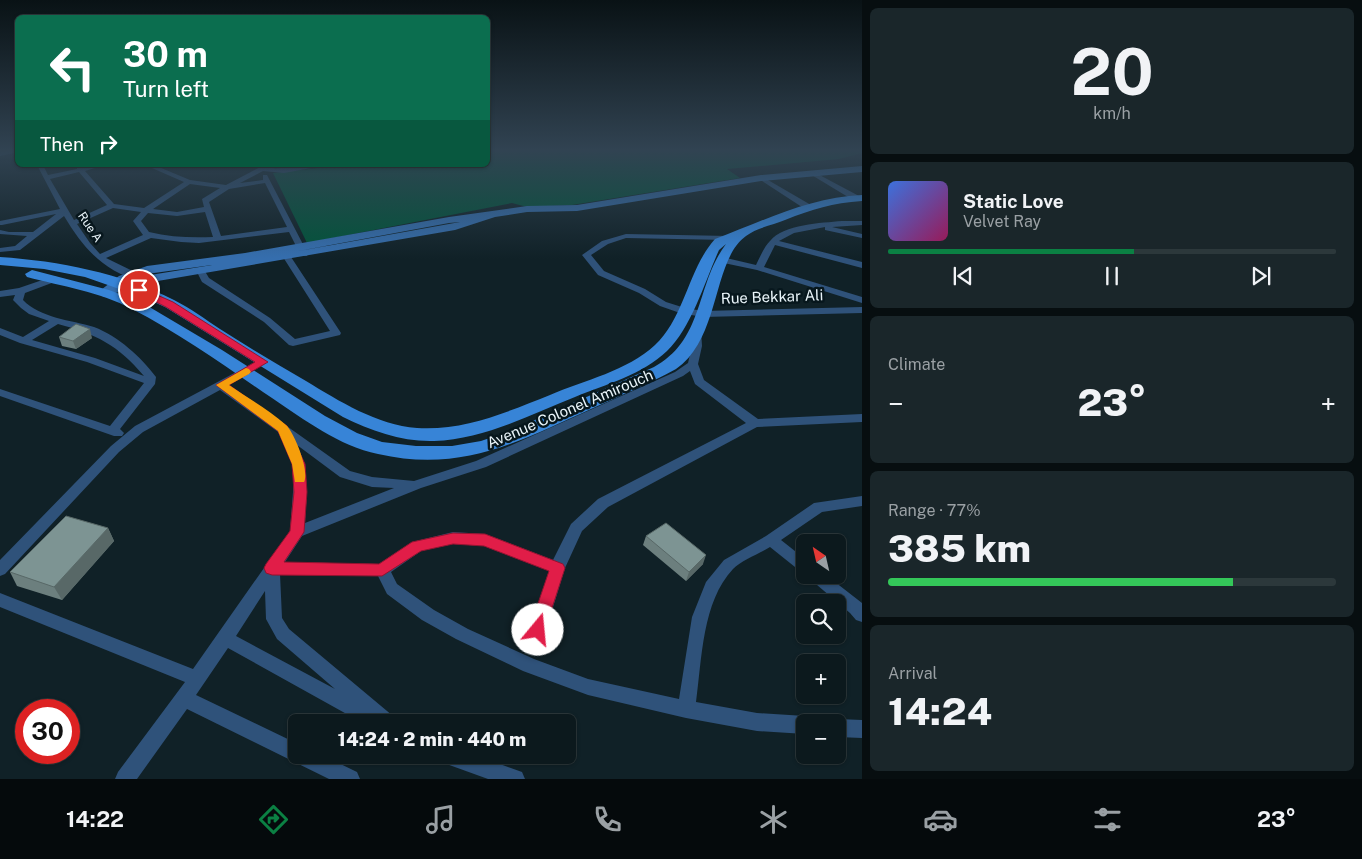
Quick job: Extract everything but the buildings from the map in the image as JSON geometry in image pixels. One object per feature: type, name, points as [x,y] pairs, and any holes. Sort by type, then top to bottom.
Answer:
[{"type":"main road","name":"Avenue Colonel Amirouch","points":[[0,261],[63,268],[147,293],[170,304],[263,362],[366,421],[392,430],[417,434],[464,431],[495,423],[636,365],[663,346],[684,311],[713,249],[735,235],[828,201],[859,198]]},
{"type":"main road","name":"Avenue Colonel Amirouch","points":[[0,269],[54,279],[120,284],[136,305],[245,372],[318,420],[357,440],[379,448],[416,453],[452,453],[484,446],[516,435],[660,371],[676,361],[686,350],[696,330],[722,260],[735,235]]},
{"type":"street","name":"Rue A","points":[[51,186],[90,250],[100,257],[120,284]]},
{"type":"street","points":[[96,186],[112,206]]},
{"type":"street","points":[[182,186],[146,210],[138,222],[146,234],[176,240],[218,238],[290,229]]},
{"type":"street","points":[[222,186],[231,186]]},
{"type":"street","points":[[270,186],[302,251]]},
{"type":"street","points":[[120,284],[147,270],[302,251],[449,220],[527,210],[577,208],[710,186]]},
{"type":"street","points":[[775,186],[808,207]]},
{"type":"street","points":[[837,186],[859,198]]},
{"type":"street","points":[[218,238],[206,201],[227,187]]},
{"type":"street","points":[[73,223],[112,206],[177,214],[208,209]]},
{"type":"street","points":[[1,222],[65,211]]},
{"type":"street","points":[[0,250],[17,248],[65,211]]},
{"type":"street","points":[[759,268],[774,242],[782,235],[819,225],[862,223]]},
{"type":"street","points":[[819,225],[862,236]]},
{"type":"street","points":[[0,232],[36,234]]},
{"type":"street","points":[[100,257],[150,235]]},
{"type":"street","name":"Rue Bekkar Ali","points":[[735,235],[626,236],[611,238],[586,255],[601,273],[642,291],[663,304],[684,311],[703,314],[862,310]]},
{"type":"street","points":[[774,242],[862,265]]},
{"type":"street","points":[[120,284],[287,257],[302,251]]},
{"type":"street","points":[[200,270],[206,280],[267,320],[293,343],[336,333],[287,257]]},
{"type":"street","points":[[722,260],[759,268],[862,300]]},
{"type":"street","points":[[0,294],[21,291],[54,279]]},
{"type":"street","points":[[21,291],[18,300],[21,304],[38,314],[102,334],[123,349],[152,377],[151,382],[112,431]]},
{"type":"street","points":[[24,341],[57,320]]},
{"type":"street","points":[[696,330],[697,346],[693,364],[699,382]]},
{"type":"street","points":[[0,331],[24,341],[91,360],[151,382]]},
{"type":"street","points":[[0,570],[115,449],[139,429],[263,362]]},
{"type":"street","points":[[297,532],[416,485],[481,464],[679,374],[693,364]]},
{"type":"street","points":[[679,374],[699,382],[755,423]]},
{"type":"street","points":[[221,385],[345,474],[372,482],[416,485]]},
{"type":"street","points":[[0,392],[129,437]]},
{"type":"street","points":[[538,630],[557,568],[576,528],[603,503],[755,423],[862,418]]},
{"type":"street","points":[[125,779],[184,698],[297,532],[300,492],[298,464],[283,429]]},
{"type":"street","points":[[686,709],[700,617],[711,587],[729,564],[771,540],[819,507],[862,501]]},
{"type":"street","points":[[272,568],[382,570],[417,546],[453,538],[485,540],[557,568]]},
{"type":"street","points":[[771,540],[796,560]]},
{"type":"street","points":[[272,568],[274,619],[283,634],[377,714]]},
{"type":"street","points":[[382,570],[392,589],[428,615],[470,638],[529,665],[588,687],[686,709],[757,722],[796,724]]},
{"type":"street","points":[[827,584],[860,610]]},
{"type":"street","points":[[0,600],[197,679]]},
{"type":"street","points":[[225,638],[364,714]]},
{"type":"street","points":[[184,698],[288,749]]},
{"type":"street","points":[[846,728],[862,729]]},
{"type":"street","points":[[319,764],[350,779]]},
{"type":"street","points":[[473,764],[515,779]]},
{"type":"green space","points":[[279,186],[688,186],[572,205],[527,207],[512,203],[307,243]]},
{"type":"slow traffic","points":[[246,372],[221,385],[283,429],[298,464],[300,478]]},
{"type":"route","points":[[139,290],[170,304],[263,362],[221,385],[283,429],[298,464],[300,492],[297,532],[272,568],[382,570],[417,546],[453,538],[485,540],[557,568],[538,630]]}]
